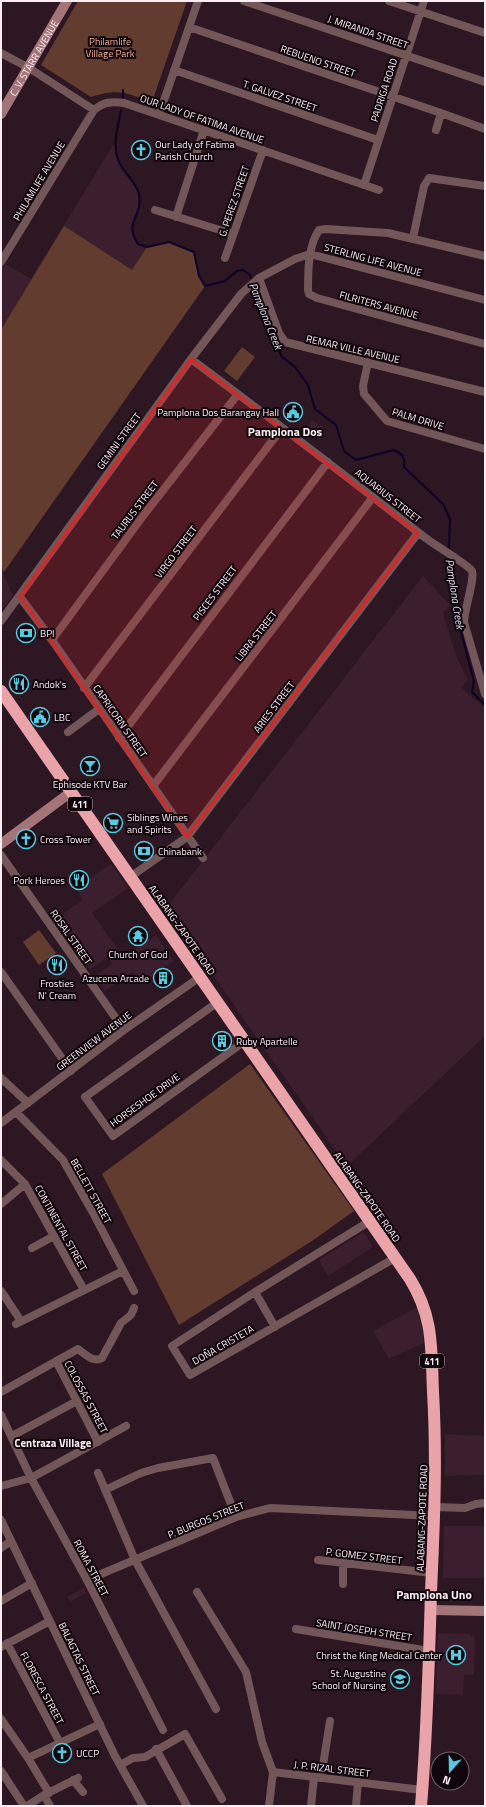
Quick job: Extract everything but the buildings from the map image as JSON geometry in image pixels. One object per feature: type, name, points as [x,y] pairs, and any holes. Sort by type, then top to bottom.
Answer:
[{"type":"highway","name":"ALABANG-ZAPOTE ROAD","points":[[1,691],[370,1221],[420,1295],[426,1310],[431,1336],[436,1449],[431,1610],[421,1806]]},
{"type":"street","name":"C. V. STARR AVENUE","points":[[1,114],[67,1]]},
{"type":"street","points":[[159,115],[198,1]]},
{"type":"street","name":"J. MIRANDA STREET","points":[[244,1],[485,82]]},
{"type":"street","points":[[389,1],[485,33]]},
{"type":"street","name":"PADRIGA ROAD","points":[[364,185],[424,1]]},
{"type":"street","name":"REBUENO STREET","points":[[189,28],[442,113],[485,129]]},
{"type":"street","points":[[1,54],[29,68],[94,110]]},
{"type":"street","name":"T. GALVEZ STREET","points":[[174,70],[378,140]]},
{"type":"street","name":"OUR LADY OF FATIMA AVENUE","points":[[94,110],[102,104],[116,102],[204,130],[379,190]]},
{"type":"street","name":"PHILAMLIFE AVENUE","points":[[1,262],[94,110]]},
{"type":"street","points":[[436,130],[442,113]]},
{"type":"street","points":[[176,217],[204,130]]},
{"type":"street","name":"G. PEREZ STREET","points":[[225,258],[263,150]]},
{"type":"street","points":[[485,186],[429,178],[424,186],[413,238],[485,256]]},
{"type":"street","points":[[155,210],[233,234]]},
{"type":"street","name":"FILRITERS AVENUE","points":[[413,238],[388,233],[326,229],[319,230],[315,235],[310,254],[309,294],[312,297],[485,344]]},
{"type":"street","name":"STERLING LIFE AVENUE","points":[[255,282],[293,260],[310,254],[485,300]]},
{"type":"street","name":"GEMINI STREET","points":[[1,621],[20,597],[191,359],[241,294],[255,282]]},
{"type":"street","name":"REMAR VILLE AVENUE","points":[[255,282],[279,333],[285,342],[485,392]]},
{"type":"street","name":"AQUARIUS STREET","points":[[191,359],[328,462],[418,533],[469,567],[472,571],[472,576],[464,613],[464,622],[485,694]]},
{"type":"street","name":"PALM DRIVE","points":[[368,362],[363,386],[364,394],[387,421],[485,449]]},
{"type":"street","name":"TAURUS STREET","points":[[52,640],[143,516],[238,394]]},
{"type":"street","name":"VIRGO STREET","points":[[84,688],[282,428]]},
{"type":"street","name":"PISCES STREET","points":[[119,738],[328,462]]},
{"type":"street","name":"LIBRA STREET","points":[[153,786],[373,497]]},
{"type":"street","name":"ARIES STREET","points":[[130,877],[187,837],[418,533]]},
{"type":"street","name":"CAPRICORN STREET","points":[[20,597],[52,640],[203,858]]},
{"type":"street","points":[[68,732],[99,709]]},
{"type":"street","points":[[1,844],[71,792]]},
{"type":"street","name":"ROSAL STREET","points":[[1,855],[124,1030]]},
{"type":"street","points":[[1,972],[71,1071]]},
{"type":"street","name":"GREENVIEW AVENUE","points":[[1,1123],[124,1030],[200,977]]},
{"type":"street","name":"HORSESHOE DRIVE","points":[[218,1002],[85,1097],[112,1136],[245,1041]]},
{"type":"street","points":[[1,1078],[28,1103]]},
{"type":"street","name":"BELLETT STREET","points":[[16,1112],[63,1160],[92,1210],[134,1290]]},
{"type":"street","name":"CONTINENTAL STREET","points":[[1,1160],[25,1184],[84,1290]]},
{"type":"street","points":[[1,1204],[25,1184]]},
{"type":"street","name":"DOÑA CRISTETA","points":[[370,1221],[255,1292],[172,1346],[190,1375],[395,1258]]},
{"type":"street","points":[[32,1248],[54,1236]]},
{"type":"street","points":[[1,1291],[19,1322],[123,1271]]},
{"type":"street","points":[[255,1292],[275,1327]]},
{"type":"street","points":[[1,1392],[78,1349],[93,1360],[102,1358],[120,1323],[131,1315],[134,1308]]},
{"type":"street","name":"COLOSSAS STREET","points":[[56,1361],[98,1442]]},
{"type":"street","points":[[12,1436],[77,1401]]},
{"type":"street","name":"ROMA STREET","points":[[1,1415],[31,1478],[87,1580],[163,1730]]},
{"type":"street","points":[[1,1486],[31,1478],[126,1426]]},
{"type":"street","points":[[105,1490],[152,1469],[213,1458],[236,1517]]},
{"type":"street","points":[[98,1474],[135,1560],[216,1709]]},
{"type":"street","name":"P. BURGOS STREET","points":[[87,1580],[236,1517],[270,1508],[434,1512],[465,1508],[476,1504],[485,1503]]},
{"type":"street","name":"BALAGTAS STREET","points":[[1,1520],[120,1765],[143,1806]]},
{"type":"street","points":[[1,1548],[11,1541]]},
{"type":"street","name":"P. GOMEZ STREET","points":[[318,1560],[432,1573]]},
{"type":"street","points":[[343,1564],[343,1584]]},
{"type":"street","points":[[1,1601],[32,1583]]},
{"type":"street","points":[[197,1592],[246,1672],[262,1742],[273,1772],[269,1806]]},
{"type":"street","points":[[431,1610],[485,1611]]},
{"type":"street","points":[[4,1645],[50,1621]]},
{"type":"street","name":"SAINT JOSEPH STREET","points":[[296,1629],[429,1651]]},
{"type":"street","name":"FLORESCA STREET","points":[[4,1645],[60,1743]]},
{"type":"street","points":[[1,1719],[28,1758],[47,1794],[50,1806]]},
{"type":"street","points":[[311,1806],[330,1721]]},
{"type":"street","points":[[28,1758],[100,1724]]},
{"type":"street","points":[[120,1765],[133,1758],[145,1757],[185,1734],[222,1799]]},
{"type":"street","points":[[156,1750],[187,1806]]},
{"type":"street","points":[[1,1770],[24,1806]]},
{"type":"street","name":"J. P. RIZAL STREET","points":[[273,1772],[422,1790]]},
{"type":"street","points":[[27,1806],[75,1779],[83,1792]]},
{"type":"street","points":[[356,1806],[358,1782]]},
{"type":"highlighted area","points":[[191,359],[418,533],[187,837],[20,597]]},
{"type":"shaded area","points":[[115,142],[119,163],[140,195],[138,209],[131,227],[132,235],[138,244],[147,247],[1,479],[1,269],[4,263],[31,279]]},
{"type":"shaded area","points":[[312,420],[324,428],[317,439],[306,434],[307,432],[305,430]]},
{"type":"shaded area","points":[[1,568],[13,596],[1,611]]},
{"type":"shaded area","points":[[423,576],[450,605],[443,613],[456,656],[468,680],[461,687],[481,705],[485,706],[485,1036],[347,1166],[167,907]]},
{"type":"shaded area","points":[[111,864],[128,888],[92,913],[124,958],[156,935],[174,961],[141,984],[133,972],[105,991],[95,976],[112,964],[107,958],[90,969],[55,919],[83,900],[75,888]]},
{"type":"shaded area","points":[[364,1232],[373,1247],[328,1276],[319,1260]]},
{"type":"shaded area","points":[[417,1307],[424,1343],[389,1359],[373,1331]]},
{"type":"shaded area","points":[[445,1434],[485,1436],[485,1475],[445,1476]]},
{"type":"shaded area","points":[[444,1526],[485,1526],[485,1578],[443,1578]]},
{"type":"shaded area","points":[[84,1588],[86,1593],[70,1602],[67,1597]]},
{"type":"shaded area","name":"Christ the King Medical Center","points":[[438,1633],[471,1634],[471,1636],[475,1636],[474,1675],[464,1675],[463,1695],[436,1694]]},
{"type":"green space","name":"Philamlife Village Park","points":[[78,1],[187,1],[152,102],[135,96],[116,92],[91,97],[41,65]]},
{"type":"green space","points":[[64,226],[132,270],[147,247],[169,242],[194,252],[199,276],[205,286],[4,572],[1,568],[1,330]]},
{"type":"green space","points":[[242,347],[255,357],[237,381],[224,371]]},
{"type":"green space","points":[[39,930],[56,953],[39,965],[23,942]]},
{"type":"green space","points":[[250,1064],[354,1211],[312,1241],[179,1325],[102,1174]]},
{"type":"waterway","name":"Pamplona Creek","points":[[123,90],[123,97]]},
{"type":"waterway","name":"Pamplona Creek","points":[[121,110],[116,137],[116,151],[120,164],[134,183],[139,195],[138,209],[132,230],[138,244],[147,247],[169,242],[194,252],[199,276],[205,286],[225,281],[237,271],[243,270],[250,275],[253,281]]},
{"type":"waterway","name":"Pamplona Creek","points":[[254,285],[265,319],[282,357],[295,367],[308,385],[315,409],[336,425],[344,451],[356,460],[394,450],[400,453],[404,459],[404,467],[443,504],[450,519],[449,550]]},
{"type":"waterway","name":"Pamplona Creek","points":[[449,557],[457,617],[474,681],[472,692],[485,705]]},
{"type":"place","name":"Our Lady of Fatima Parish Church","points":[[141,150]]},
{"type":"place","name":"Pamplona Dos Barangay Hall","points":[[293,412]]},
{"type":"place","name":"BPI","points":[[26,633]]},
{"type":"place","name":"Andok's","points":[[19,684]]},
{"type":"place","name":"LBC","points":[[40,717]]},
{"type":"place","name":"Ephisode KTV Bar","points":[[90,766]]},
{"type":"place","name":"Siblings Wines and Spirits","points":[[113,823]]},
{"type":"place","name":"Cross Tower","points":[[26,839]]},
{"type":"place","name":"Chinabank","points":[[144,851]]},
{"type":"place","name":"Pork Heroes","points":[[79,880]]},
{"type":"place","name":"Church of God","points":[[138,936]]},
{"type":"place","name":"Frosties N' Cream","points":[[57,965]]},
{"type":"place","name":"Azucena Arcade","points":[[163,978]]},
{"type":"place","name":"Ruby Apartelle","points":[[222,1041]]},
{"type":"place","name":"Christ the King Medical Center","points":[[456,1655]]},
{"type":"place","name":"St. Augustine School of Nursing","points":[[400,1679]]},
{"type":"place","name":"UCCP","points":[[62,1753]]},
{"type":"district","name":"Pamplona Dos","points":[[285,431]]},
{"type":"district","name":"Centraza Village","points":[[53,1443]]},
{"type":"district","name":"Pamplona Uno","points":[[434,1594]]}]
